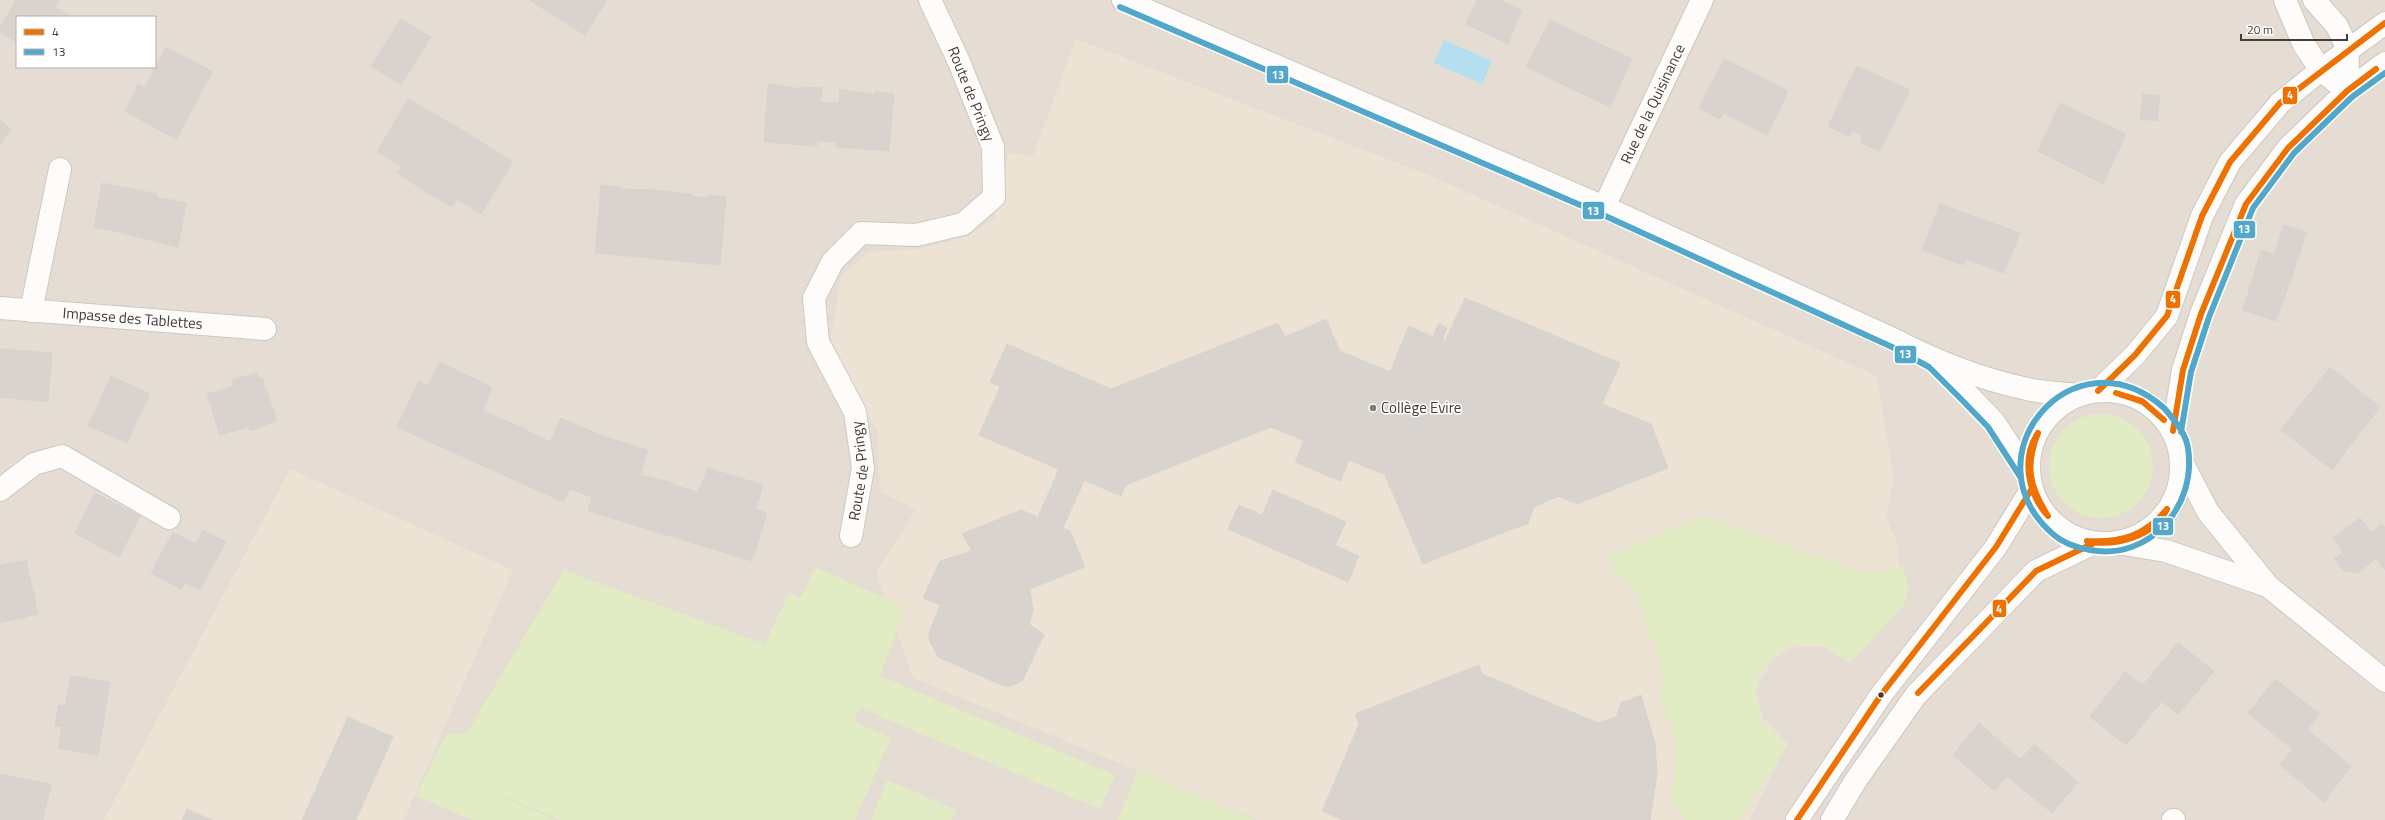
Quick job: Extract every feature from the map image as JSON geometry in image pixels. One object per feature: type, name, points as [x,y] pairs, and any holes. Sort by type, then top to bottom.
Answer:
[{"type":"street","name":"Route de Pringy","points":[[851,536],[862,468],[855,412],[818,342],[814,298],[833,261],[861,234],[916,235],[963,224],[994,197],[993,147],[960,62],[930,0]]},
{"type":"street","points":[[1123,0],[1159,7],[1604,207],[1895,340],[1934,360],[2029,389],[2088,393],[2120,392],[2142,400],[2159,414],[2173,431],[2181,460],[2208,512],[2268,586],[2385,681]]},
{"type":"street","name":"Rue de la Quisinance","points":[[1604,207],[1702,0]]},
{"type":"street","points":[[2285,0],[2304,46],[2320,70],[2347,91]]},
{"type":"street","points":[[2314,0],[2337,26],[2348,50],[2347,91]]},
{"type":"street","points":[[1797,820],[1881,694],[1996,547],[2030,482],[2030,449],[2040,426],[2057,407],[2088,393],[2135,355],[2167,316],[2202,216],[2230,162],[2280,103],[2320,70],[2385,23]]},
{"type":"street","points":[[2173,431],[2184,370],[2201,314],[2246,204],[2288,148],[2347,91],[2385,62]]},
{"type":"street","points":[[31,311],[60,168]]},
{"type":"street","name":"Impasse des Tablettes","points":[[0,308],[265,329]]},
{"type":"street","points":[[1934,360],[1994,422],[2030,482],[2041,509],[2055,526],[2073,537],[2094,543],[2117,543],[2166,551],[2268,586]]},
{"type":"street","points":[[0,490],[34,464],[62,456],[169,518]]},
{"type":"street","points":[[2117,543],[2139,535],[2157,523],[2172,504],[2180,482],[2181,460]]},
{"type":"street","points":[[1832,820],[1856,780],[1916,696],[2036,571],[2094,543]]},
{"type":"shaded area","points":[[0,0],[2385,0],[2385,820],[0,820]]},
{"type":"shaded area","name":"Collège Evire","points":[[1076,39],[1431,176],[1877,376],[1894,478],[1886,518],[1896,540],[1901,582],[1848,662],[1825,647],[1795,647],[1775,657],[1761,679],[1756,693],[1763,718],[1787,743],[1750,820],[1257,820],[913,678],[876,573],[916,509],[880,492],[878,432],[849,384],[831,337],[841,277],[868,252],[920,249],[967,237],[995,218],[1008,153],[1033,156]]},
{"type":"shaded area","points":[[290,469],[513,570],[404,820],[104,820]]},
{"type":"green space","points":[[2101,414],[2121,418],[2138,429],[2149,446],[2153,466],[2149,486],[2138,503],[2121,514],[2101,518],[2081,514],[2064,503],[2053,486],[2049,466],[2053,446],[2064,429],[2081,418]]},
{"type":"green space","points":[[1703,516],[1868,574],[1902,566],[1909,588],[1904,605],[1851,662],[1823,645],[1794,644],[1772,656],[1758,678],[1755,695],[1762,721],[1787,745],[1741,820],[1686,820],[1672,801],[1677,749],[1659,691],[1664,675],[1633,586],[1616,575],[1609,556]]},
{"type":"green space","points":[[815,567],[905,607],[880,676],[1115,775],[1100,809],[860,708],[854,721],[891,738],[855,820],[560,820],[446,771],[555,820],[472,820],[416,796],[446,735],[467,733],[564,570],[765,644],[789,593],[801,598]]},
{"type":"green space","points":[[1138,770],[1254,820],[1118,820]]},
{"type":"green space","points":[[887,780],[957,810],[952,820],[871,820]]},
{"type":"water","points":[[1444,40],[1492,61],[1482,84],[1434,63]]},
{"type":"building","points":[[16,0],[59,0],[56,7],[68,15],[16,16],[16,42],[0,32],[0,28]]},
{"type":"building","points":[[529,0],[607,0],[585,35]]},
{"type":"building","points":[[1477,0],[1500,0],[1522,10],[1508,44],[1466,24]]},
{"type":"building","points":[[401,19],[431,37],[401,85],[371,66]]},
{"type":"building","points":[[1550,20],[1632,59],[1610,107],[1526,67]]},
{"type":"building","points":[[166,47],[206,68],[196,87],[202,90],[182,129],[157,116],[152,126],[125,111],[138,84],[145,88]]},
{"type":"building","points":[[1724,59],[1769,81],[1767,90],[1785,99],[1767,135],[1723,113],[1720,119],[1699,108]]},
{"type":"building","points":[[1857,66],[1910,90],[1880,151],[1861,143],[1863,136],[1852,130],[1850,137],[1828,126]]},
{"type":"building","points":[[206,68],[213,72],[202,90],[196,87]]},
{"type":"building","points":[[1769,81],[1788,91],[1785,99],[1767,90]]},
{"type":"building","points":[[768,84],[802,89],[802,87],[822,88],[820,102],[839,103],[840,89],[874,95],[875,92],[894,94],[889,151],[836,147],[836,142],[817,141],[817,146],[764,142]]},
{"type":"building","points":[[2143,94],[2160,96],[2157,121],[2140,119]]},
{"type":"building","points":[[408,99],[459,128],[421,189],[398,173],[402,166],[377,152]]},
{"type":"building","points":[[2060,103],[2126,134],[2103,184],[2038,151]]},
{"type":"building","points":[[157,116],[182,129],[176,139],[152,126]]},
{"type":"building","points":[[0,120],[11,129],[0,144]]},
{"type":"building","points":[[459,128],[513,162],[481,214],[457,199],[452,207],[421,189]]},
{"type":"building","points":[[102,183],[118,186],[109,230],[94,228]]},
{"type":"building","points":[[601,185],[621,187],[620,189],[654,190],[653,204],[672,207],[673,192],[692,194],[693,197],[708,197],[708,195],[726,197],[721,254],[668,250],[669,245],[651,244],[651,248],[596,243]]},
{"type":"building","points":[[118,186],[157,194],[155,202],[185,209],[178,247],[109,230]]},
{"type":"building","points":[[654,190],[673,192],[672,207],[653,204]]},
{"type":"building","points":[[156,197],[187,203],[185,209],[155,202]]},
{"type":"building","points":[[1940,204],[2020,233],[2004,273],[1966,259],[1963,265],[1922,250]]},
{"type":"building","points":[[2284,225],[2307,232],[2297,262],[2274,255]]},
{"type":"building","points":[[596,243],[651,248],[650,258],[595,253]]},
{"type":"building","points":[[651,244],[669,245],[667,260],[650,258]]},
{"type":"building","points":[[668,250],[721,254],[720,265],[667,260]]},
{"type":"building","points":[[2261,250],[2297,262],[2276,321],[2243,310]]},
{"type":"building","points":[[1465,298],[1572,343],[1567,355],[1602,371],[1590,399],[1651,424],[1668,468],[1577,504],[1559,496],[1534,507],[1524,503],[1515,528],[1423,564],[1385,475],[1271,427],[1126,485],[1121,496],[979,435],[1000,387],[990,382],[1007,344],[1111,389],[1278,323],[1285,337],[1326,319],[1340,351],[1390,372],[1409,326],[1433,337],[1438,324],[1447,328],[1442,340],[1445,341]]},
{"type":"building","points":[[1572,343],[1620,363],[1602,404],[1590,399],[1602,371],[1567,355]]},
{"type":"building","points":[[0,349],[52,353],[48,402],[0,397]]},
{"type":"building","points":[[439,362],[492,387],[483,411],[526,429],[525,430],[550,442],[561,418],[605,437],[581,493],[570,489],[563,502],[397,427],[419,381],[428,386]]},
{"type":"building","points":[[2330,367],[2380,407],[2332,470],[2281,430]]},
{"type":"building","points":[[256,373],[259,378],[262,377],[277,421],[250,431],[248,427],[220,435],[207,394],[234,386],[232,380]]},
{"type":"building","points":[[111,376],[150,394],[127,443],[88,426]]},
{"type":"building","points":[[605,437],[648,450],[640,475],[674,483],[673,485],[698,492],[708,468],[763,485],[756,509],[767,513],[752,561],[588,511],[592,497],[581,493]]},
{"type":"building","points":[[1304,441],[1349,460],[1340,481],[1295,462]]},
{"type":"building","points":[[1059,469],[1084,481],[1063,528],[1038,517]]},
{"type":"building","points":[[1273,490],[1346,522],[1335,545],[1359,556],[1348,582],[1228,529],[1239,505],[1262,515]]},
{"type":"building","points":[[95,493],[140,516],[119,557],[75,533]]},
{"type":"building","points":[[1524,503],[1534,507],[1528,524],[1515,528]]},
{"type":"building","points":[[1021,510],[1070,531],[1085,567],[1030,589],[1033,610],[1029,624],[1044,635],[1022,681],[1008,687],[938,657],[929,640],[929,633],[940,605],[923,598],[940,561],[972,551],[962,534]]},
{"type":"building","points":[[2360,518],[2371,532],[2382,524],[2385,527],[2385,570],[2376,558],[2358,573],[2343,570],[2334,559],[2343,552],[2333,538]]},
{"type":"building","points":[[203,530],[226,542],[200,590],[185,583],[181,589],[151,573],[173,532],[196,544]]},
{"type":"building","points":[[26,560],[38,614],[0,623],[0,565]]},
{"type":"building","points":[[2178,643],[2214,671],[2188,703],[2179,696],[2169,707],[2142,686]]},
{"type":"building","points":[[1479,665],[1482,674],[1598,723],[1616,717],[1621,703],[1641,695],[1655,743],[1657,774],[1650,820],[1343,820],[1322,811],[1359,724],[1355,714]]},
{"type":"building","points":[[2125,672],[2154,694],[2143,708],[2151,715],[2126,745],[2090,717]]},
{"type":"building","points":[[71,676],[110,682],[98,755],[58,748],[62,727],[55,726],[59,705],[65,706]]},
{"type":"building","points":[[2275,679],[2320,714],[2299,740],[2284,729],[2277,737],[2248,713]]},
{"type":"building","points":[[2154,694],[2162,701],[2151,715],[2143,708]]},
{"type":"building","points":[[2179,696],[2188,703],[2178,715],[2169,707]]},
{"type":"building","points":[[348,717],[393,737],[356,820],[302,820]]},
{"type":"building","points":[[1979,723],[2020,759],[2002,782],[1988,771],[1981,779],[1953,755]]},
{"type":"building","points":[[2284,729],[2299,740],[2292,749],[2277,737]]},
{"type":"building","points":[[2308,730],[2351,766],[2324,802],[2293,776],[2298,768],[2286,757]]},
{"type":"building","points":[[2034,744],[2078,782],[2052,813],[2020,787],[2028,778],[2014,767]]},
{"type":"building","points":[[2286,757],[2298,768],[2293,776],[2280,765]]},
{"type":"building","points":[[2014,767],[2028,778],[2020,787],[2007,776]]},
{"type":"building","points":[[1988,771],[2002,782],[1995,791],[1981,779]]},
{"type":"building","points":[[0,774],[51,784],[43,820],[0,820]]},
{"type":"building","points":[[187,809],[212,820],[182,820]]},
{"type":"transit line","name":"13","points":[[1120,7],[1601,214],[1892,347],[1929,367],[1962,400],[1988,427],[2021,478]]},
{"type":"transit line","name":"4","points":[[2098,391],[2135,355],[2167,316],[2202,216],[2230,162],[2280,103],[2385,23]]},
{"type":"transit line","name":"4","points":[[2173,431],[2183,370],[2201,314],[2246,204],[2288,148],[2347,91],[2376,69]]},
{"type":"transit line","name":"13","points":[[2181,432],[2191,372],[2209,317],[2253,208],[2294,153],[2352,97],[2385,73]]},
{"type":"transit line","name":"13","points":[[2164,408],[2129,387],[2096,383],[2065,393],[2041,413],[2025,440],[2020,471],[2029,504],[2054,535],[2066,543],[2081,548],[2112,551],[2132,547],[2150,538],[2165,524],[2177,508],[2185,490],[2189,469],[2187,442],[2179,427],[2165,409]]},
{"type":"transit line","name":"4","points":[[2116,393],[2142,401],[2164,420]]},
{"type":"transit line","name":"4","points":[[2116,393],[2143,402],[2164,420]]},
{"type":"transit line","name":"4","points":[[2038,433],[2031,456],[2031,476],[2037,495],[2048,516]]},
{"type":"transit line","name":"4","points":[[2038,433],[2030,453],[2028,464],[2029,476],[2036,497],[2048,516]]},
{"type":"transit line","name":"4","points":[[1797,820],[1881,695],[1996,547],[2031,490]]},
{"type":"transit line","name":"4","points":[[2087,541],[2111,541],[2132,536],[2150,526],[2167,509]]},
{"type":"transit line","name":"4","points":[[2087,541],[2109,542],[2133,538],[2153,527],[2161,519],[2167,509]]},
{"type":"transit line","name":"4","points":[[1918,693],[2036,571],[2094,543]]},
{"type":"place","name":"Collège Evire","points":[[1373,408]]}]
